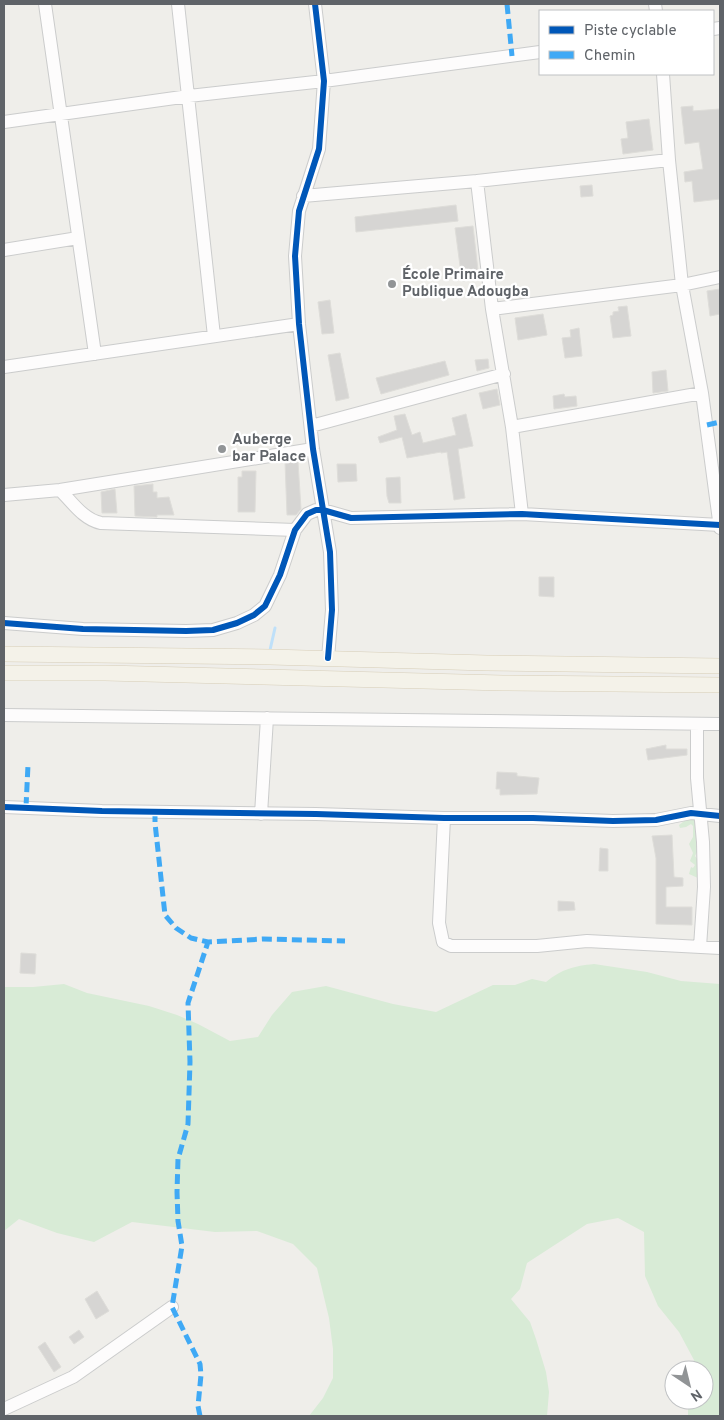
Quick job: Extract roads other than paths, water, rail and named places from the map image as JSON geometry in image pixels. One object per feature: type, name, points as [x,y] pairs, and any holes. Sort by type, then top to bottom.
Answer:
[{"type":"main road","points":[[4,654],[720,666]]},
{"type":"main road","points":[[4,673],[105,673],[503,683],[720,685]]},
{"type":"street","points":[[44,4],[95,354]]},
{"type":"street","points":[[178,4],[214,336]]},
{"type":"street","points":[[315,4],[324,81],[319,149],[298,211],[296,240],[299,324],[313,449],[330,552],[332,581],[328,658]]},
{"type":"street","points":[[4,122],[189,96],[324,81],[539,52]]},
{"type":"street","points":[[4,623],[83,629],[186,631],[213,630],[237,623],[254,615],[265,606],[280,575],[295,530],[308,514],[316,510],[323,510],[351,518],[522,514],[720,526],[702,393],[682,285],[669,160],[663,75]]},
{"type":"street","points":[[303,196],[477,181],[669,160]]},
{"type":"street","points":[[477,181],[492,308],[512,427],[522,514]]},
{"type":"street","points":[[4,250],[78,238]]},
{"type":"street","points":[[492,308],[682,285],[720,278]]},
{"type":"street","points":[[4,367],[299,324]]},
{"type":"street","points":[[311,426],[504,374]]},
{"type":"street","points":[[512,427],[702,393]]},
{"type":"street","points":[[4,495],[60,490],[313,449]]},
{"type":"street","points":[[60,490],[94,522],[295,530]]},
{"type":"street","points":[[4,715],[720,724]]},
{"type":"street","points":[[261,814],[267,718]]},
{"type":"street","points":[[697,724],[697,778],[703,842],[704,887],[700,947]]},
{"type":"street","points":[[4,807],[102,811],[628,821],[656,820],[691,813],[720,816]]},
{"type":"street","points":[[444,818],[439,923],[443,942],[451,946],[537,946],[587,941],[720,948]]},
{"type":"street","points":[[4,1409],[73,1377],[172,1306]]},
{"type":"waterway","points":[[270,650],[275,628]]},
{"type":"place","name":"École Primaire Publique Adougba","points":[[392,284]]},
{"type":"place","name":"Auberge bar Palace","points":[[222,449]]}]
